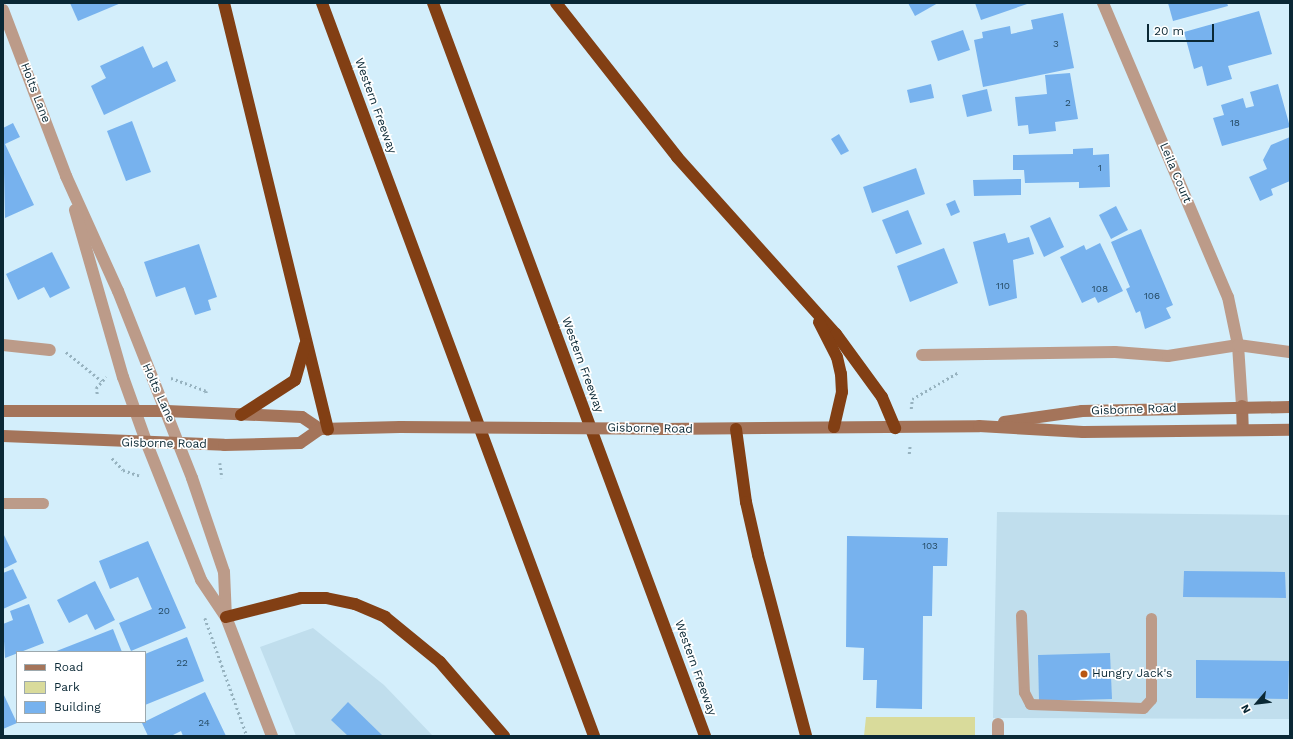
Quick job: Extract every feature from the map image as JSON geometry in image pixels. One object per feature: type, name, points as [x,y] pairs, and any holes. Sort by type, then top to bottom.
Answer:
[{"type":"highway","points":[[224,3],[306,339],[324,429]]},
{"type":"highway","name":"Western Freeway","points":[[322,3],[594,736]]},
{"type":"highway","name":"Western Freeway","points":[[433,3],[705,736]]},
{"type":"highway","points":[[556,3],[677,157],[809,306],[836,334],[882,397],[895,428]]},
{"type":"highway","points":[[809,306],[837,357],[841,374],[842,392],[834,427]]},
{"type":"highway","points":[[241,415],[294,380],[306,339]]},
{"type":"highway","points":[[736,429],[754,540],[806,736]]},
{"type":"highway","points":[[226,616],[301,598],[326,598],[379,615],[413,638],[440,662],[504,736]]},
{"type":"main road","points":[[1242,406],[1242,429]]},
{"type":"main road","name":"Gisborne Road","points":[[979,426],[1082,411],[1242,406],[1290,407]]},
{"type":"main road","points":[[3,411],[167,411],[302,418],[324,429]]},
{"type":"main road","name":"Gisborne Road","points":[[3,436],[180,445],[300,443],[324,429],[736,429],[979,426],[1083,432],[1242,429],[1290,430]]},
{"type":"street","name":"Leila Court","points":[[1103,3],[1228,297],[1238,345],[1242,406]]},
{"type":"street","name":"Holts Lane","points":[[3,10],[7,34],[167,411],[180,445],[224,572],[226,616]]},
{"type":"street","name":"Holts Lane","points":[[66,176],[98,296],[147,444],[201,580],[226,616],[272,736]]},
{"type":"street","points":[[922,355],[975,356],[1115,352],[1168,356],[1238,345],[1290,352]]},
{"type":"street","points":[[3,346],[50,350]]},
{"type":"street","points":[[998,724],[998,736]]},
{"type":"lane","points":[[3,503],[43,503]]},
{"type":"lane","points":[[1021,615],[1024,692],[1030,704],[1144,708],[1151,699],[1151,618]]},
{"type":"path","points":[[50,350],[70,352],[102,381]]},
{"type":"path","points":[[909,454],[912,399],[956,376],[975,356]]},
{"type":"shaded area","points":[[997,512],[1290,515],[1290,719],[993,718]]},
{"type":"shaded area","points":[[313,628],[384,685],[433,736],[296,736],[260,647]]},
{"type":"green space","points":[[866,717],[975,717],[975,736],[864,736]]},
{"type":"building","points":[[70,3],[121,3],[78,21]]},
{"type":"building","points":[[908,3],[938,3],[915,16]]},
{"type":"building","points":[[975,3],[1030,3],[981,20]]},
{"type":"building","points":[[1168,3],[1227,3],[1228,6],[1173,21]]},
{"type":"building","points":[[1259,11],[1272,54],[1228,66],[1232,79],[1207,86],[1202,66],[1194,69],[1184,32]]},
{"type":"building","points":[[1063,13],[1074,68],[983,87],[974,40],[983,38],[982,32],[1010,26],[1011,34],[1033,29],[1031,20]]},
{"type":"building","points":[[963,30],[970,50],[938,61],[931,41]]},
{"type":"building","points":[[143,46],[153,68],[167,61],[176,81],[104,115],[91,86],[106,78],[100,66]]},
{"type":"building","points":[[1070,73],[1078,119],[1055,122],[1056,131],[1029,134],[1028,125],[1018,126],[1015,97],[1047,94],[1045,75]]},
{"type":"building","points":[[931,84],[934,98],[910,103],[907,90]]},
{"type":"building","points":[[1278,84],[1290,127],[1222,146],[1213,118],[1224,115],[1221,105],[1243,98],[1246,108],[1254,106],[1250,92]]},
{"type":"building","points":[[987,89],[992,111],[967,117],[962,95]]},
{"type":"building","points":[[132,121],[151,172],[126,181],[107,131]]},
{"type":"building","points":[[13,123],[20,137],[5,144],[34,205],[5,218],[3,128]]},
{"type":"building","points":[[839,134],[849,151],[841,155],[831,139]]},
{"type":"building","points":[[1290,137],[1290,181],[1271,189],[1273,195],[1260,201],[1249,177],[1267,169],[1263,160],[1271,145]]},
{"type":"building","points":[[1093,148],[1093,155],[1109,154],[1110,187],[1079,188],[1079,182],[1025,183],[1024,170],[1013,170],[1013,155],[1073,154],[1073,149]]},
{"type":"building","points":[[916,168],[925,194],[872,213],[863,187]]},
{"type":"building","points":[[1021,179],[1021,195],[974,196],[973,180]]},
{"type":"building","points":[[955,200],[960,212],[951,216],[946,204]]},
{"type":"building","points":[[1116,206],[1128,230],[1111,239],[1099,215]]},
{"type":"building","points":[[908,210],[922,244],[896,254],[882,220]]},
{"type":"building","points":[[1050,217],[1064,247],[1044,257],[1030,226]]},
{"type":"building","points":[[1141,229],[1173,305],[1166,308],[1171,318],[1145,329],[1140,311],[1136,313],[1126,289],[1130,287],[1111,242]]},
{"type":"building","points":[[1005,233],[1008,243],[1029,237],[1034,254],[1013,260],[1017,298],[989,306],[973,242]]},
{"type":"building","points":[[1100,243],[1123,291],[1098,303],[1095,297],[1082,303],[1060,257],[1084,245],[1086,250]]},
{"type":"building","points":[[199,244],[217,297],[208,300],[211,310],[195,315],[185,287],[156,297],[144,262]]},
{"type":"building","points":[[944,248],[958,283],[910,302],[897,266]]},
{"type":"building","points":[[52,252],[70,288],[50,298],[44,287],[18,300],[6,274]]},
{"type":"building","points":[[3,533],[17,562],[3,569]]},
{"type":"building","points":[[847,536],[948,538],[947,566],[933,566],[932,616],[923,616],[922,709],[876,708],[877,680],[863,680],[864,648],[846,647]]},
{"type":"building","points":[[148,541],[186,628],[131,651],[119,623],[152,609],[138,577],[110,589],[99,561]]},
{"type":"building","points":[[13,569],[27,598],[3,609],[3,573]]},
{"type":"building","points":[[1184,571],[1285,572],[1286,598],[1183,597]]},
{"type":"building","points":[[95,581],[115,620],[95,630],[87,614],[69,623],[57,600]]},
{"type":"building","points":[[29,604],[44,643],[23,651],[16,651],[16,654],[5,658],[3,624],[13,620],[10,611]]},
{"type":"building","points":[[113,629],[122,651],[57,651]]},
{"type":"building","points":[[187,637],[204,681],[146,705],[146,654]]},
{"type":"building","points":[[1110,653],[1112,699],[1039,701],[1038,655]]},
{"type":"building","points":[[1196,660],[1289,661],[1288,699],[1196,698]]},
{"type":"building","points":[[205,692],[226,736],[183,736],[181,731],[171,736],[148,736],[142,723],[146,723],[146,721]]},
{"type":"building","points":[[3,693],[17,723],[3,729]]},
{"type":"building","points":[[348,702],[383,736],[348,736],[331,720]]},
{"type":"place","name":"Hungry Jack's","points":[[1084,674]]}]
